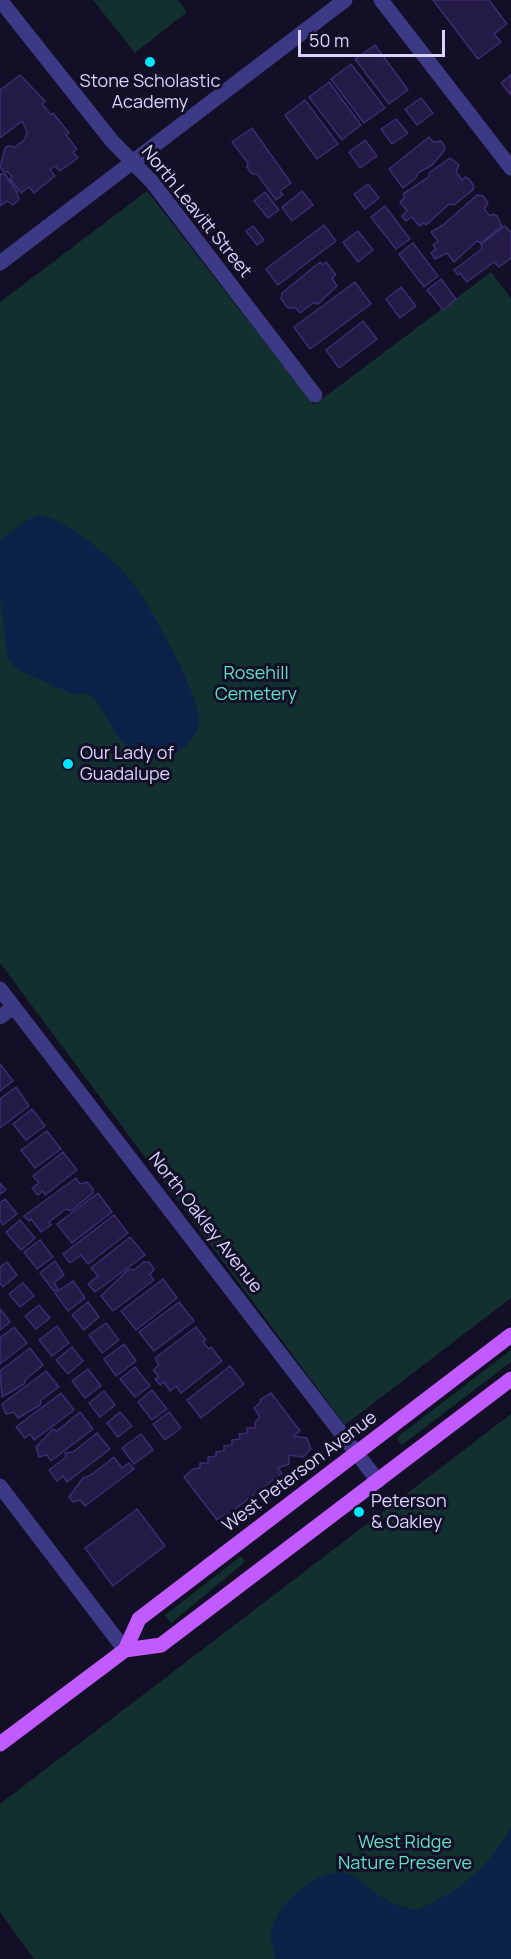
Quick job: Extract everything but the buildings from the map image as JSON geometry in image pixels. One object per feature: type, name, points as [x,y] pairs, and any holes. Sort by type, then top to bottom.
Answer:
[{"type":"main road","name":"West Peterson Avenue","points":[[0,1744],[125,1650],[139,1619],[511,1335]]},
{"type":"main road","points":[[125,1650],[161,1646],[511,1378]]},
{"type":"street","name":"North Leavitt Street","points":[[0,0],[131,163],[152,182],[315,395]]},
{"type":"street","points":[[0,263],[345,0]]},
{"type":"street","points":[[381,0],[511,168]]},
{"type":"street","name":"North Oakley Avenue","points":[[0,989],[378,1481]]},
{"type":"street","points":[[0,1017],[14,1007]]},
{"type":"street","points":[[0,1486],[125,1650]]},
{"type":"green space","points":[[93,0],[178,0],[187,12],[135,53]]},
{"type":"green space","name":"Rosehill Cemetery","points":[[147,191],[314,405],[491,272],[511,298],[511,1298],[345,1425],[0,963],[0,302]]},
{"type":"green space","points":[[511,1350],[511,1362],[402,1445],[396,1438]]},
{"type":"green space","name":"West Ridge Nature Preserve","points":[[511,1414],[511,1959],[34,1959],[0,1912],[0,1804]]},
{"type":"green space","points":[[241,1556],[245,1562],[171,1623],[165,1615]]},
{"type":"water","points":[[39,515],[61,523],[104,553],[122,570],[143,598],[180,665],[196,705],[199,719],[193,738],[176,754],[160,759],[140,755],[120,739],[93,698],[83,692],[75,695],[18,670],[8,660],[0,598],[0,540],[27,520]]},
{"type":"water","points":[[511,1828],[511,1959],[276,1959],[271,1935],[274,1922],[289,1900],[311,1882],[335,1872],[346,1873],[385,1899],[415,1910],[446,1896],[471,1878],[492,1855]]},
{"type":"place","name":"Stone Scholastic Academy","points":[[150,62]]},
{"type":"place","name":"Our Lady of Guadalupe","points":[[68,764]]},
{"type":"place","name":"Peterson & Oakley","points":[[359,1512]]}]
